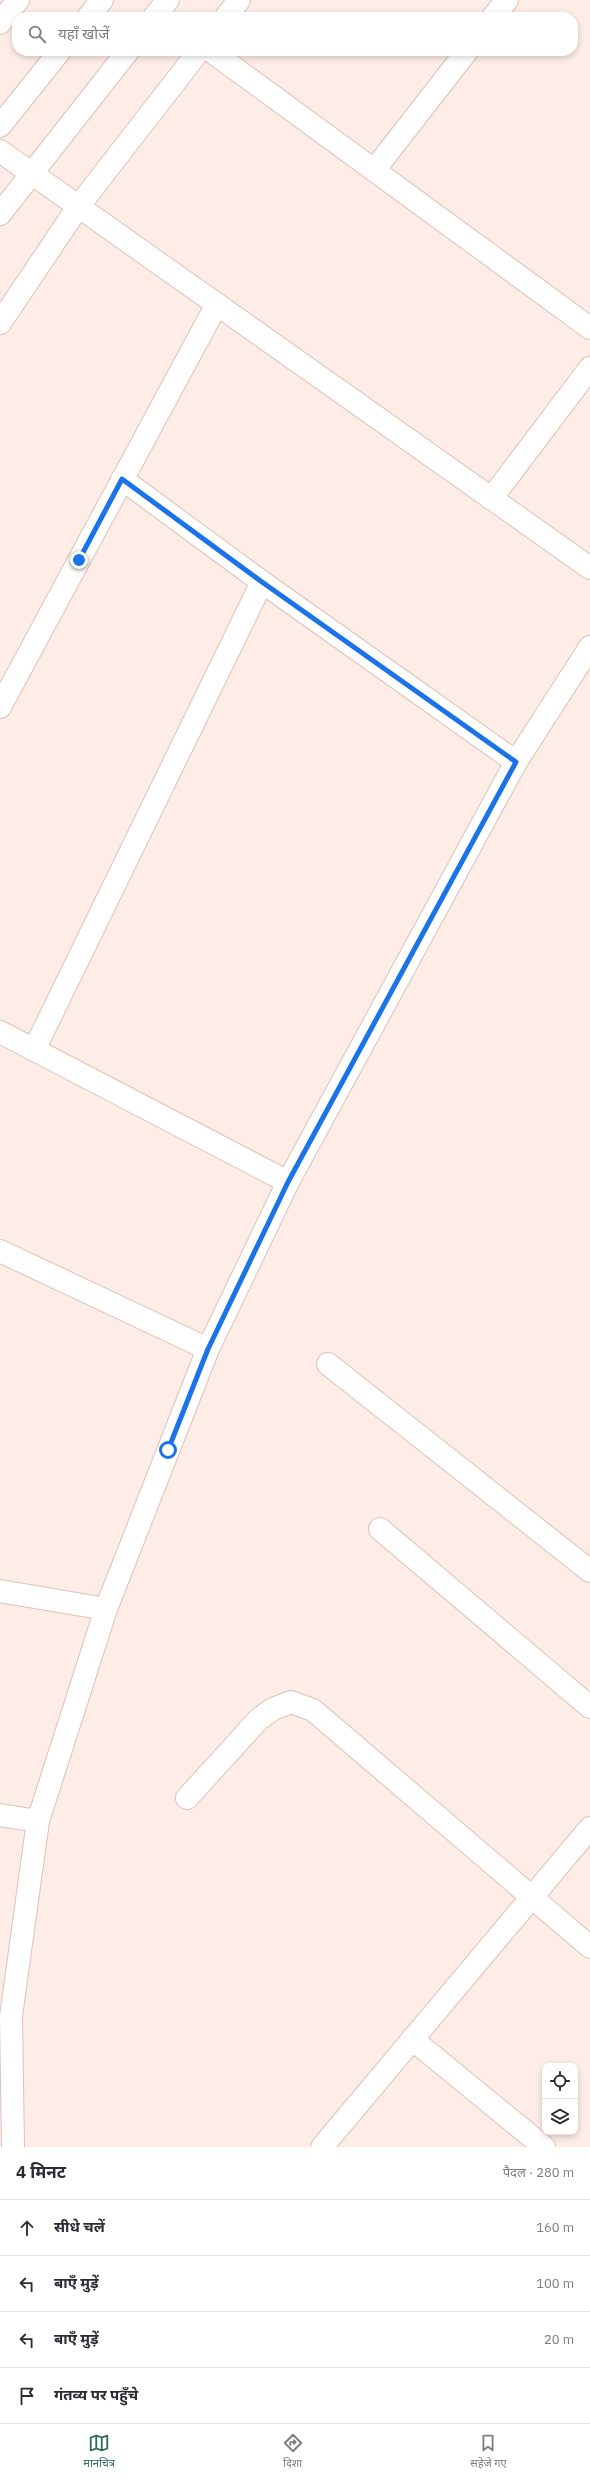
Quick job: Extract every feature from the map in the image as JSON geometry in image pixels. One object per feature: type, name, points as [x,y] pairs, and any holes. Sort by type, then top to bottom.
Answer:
[{"type":"street","points":[[0,23],[18,0]]},
{"type":"street","points":[[92,12],[102,0]]},
{"type":"street","points":[[158,12],[168,0]]},
{"type":"street","points":[[230,12],[239,0]]},
{"type":"street","points":[[497,12],[507,0]]},
{"type":"street","points":[[0,126],[56,56]]},
{"type":"street","points":[[0,214],[124,56]]},
{"type":"street","points":[[0,323],[78,207],[195,56]]},
{"type":"street","points":[[218,56],[375,169],[590,328]]},
{"type":"street","points":[[375,169],[463,56]]},
{"type":"street","points":[[0,151],[30,174],[217,304],[590,568]]},
{"type":"street","points":[[0,707],[217,304]]},
{"type":"street","points":[[491,499],[590,368]]},
{"type":"street","points":[[122,479],[262,582],[516,762]]},
{"type":"street","points":[[34,1050],[262,582]]},
{"type":"street","points":[[13,2147],[6,2015],[38,1821],[106,1609],[208,1349],[288,1182],[516,762],[590,647]]},
{"type":"street","points":[[0,1032],[288,1182]]},
{"type":"street","points":[[0,1251],[208,1349]]},
{"type":"street","points":[[328,1364],[590,1571]]},
{"type":"street","points":[[380,1529],[590,1707]]},
{"type":"street","points":[[0,1591],[106,1609]]},
{"type":"street","points":[[187,1798],[259,1719],[273,1709],[291,1702],[313,1710],[590,1947]]},
{"type":"street","points":[[0,1815],[38,1821]]},
{"type":"street","points":[[322,2147],[590,1828]]},
{"type":"street","points":[[412,2039],[544,2147]]},
{"type":"route","points":[[79,560],[122,479],[262,582],[516,762],[288,1182],[208,1349],[168,1450]]}]
